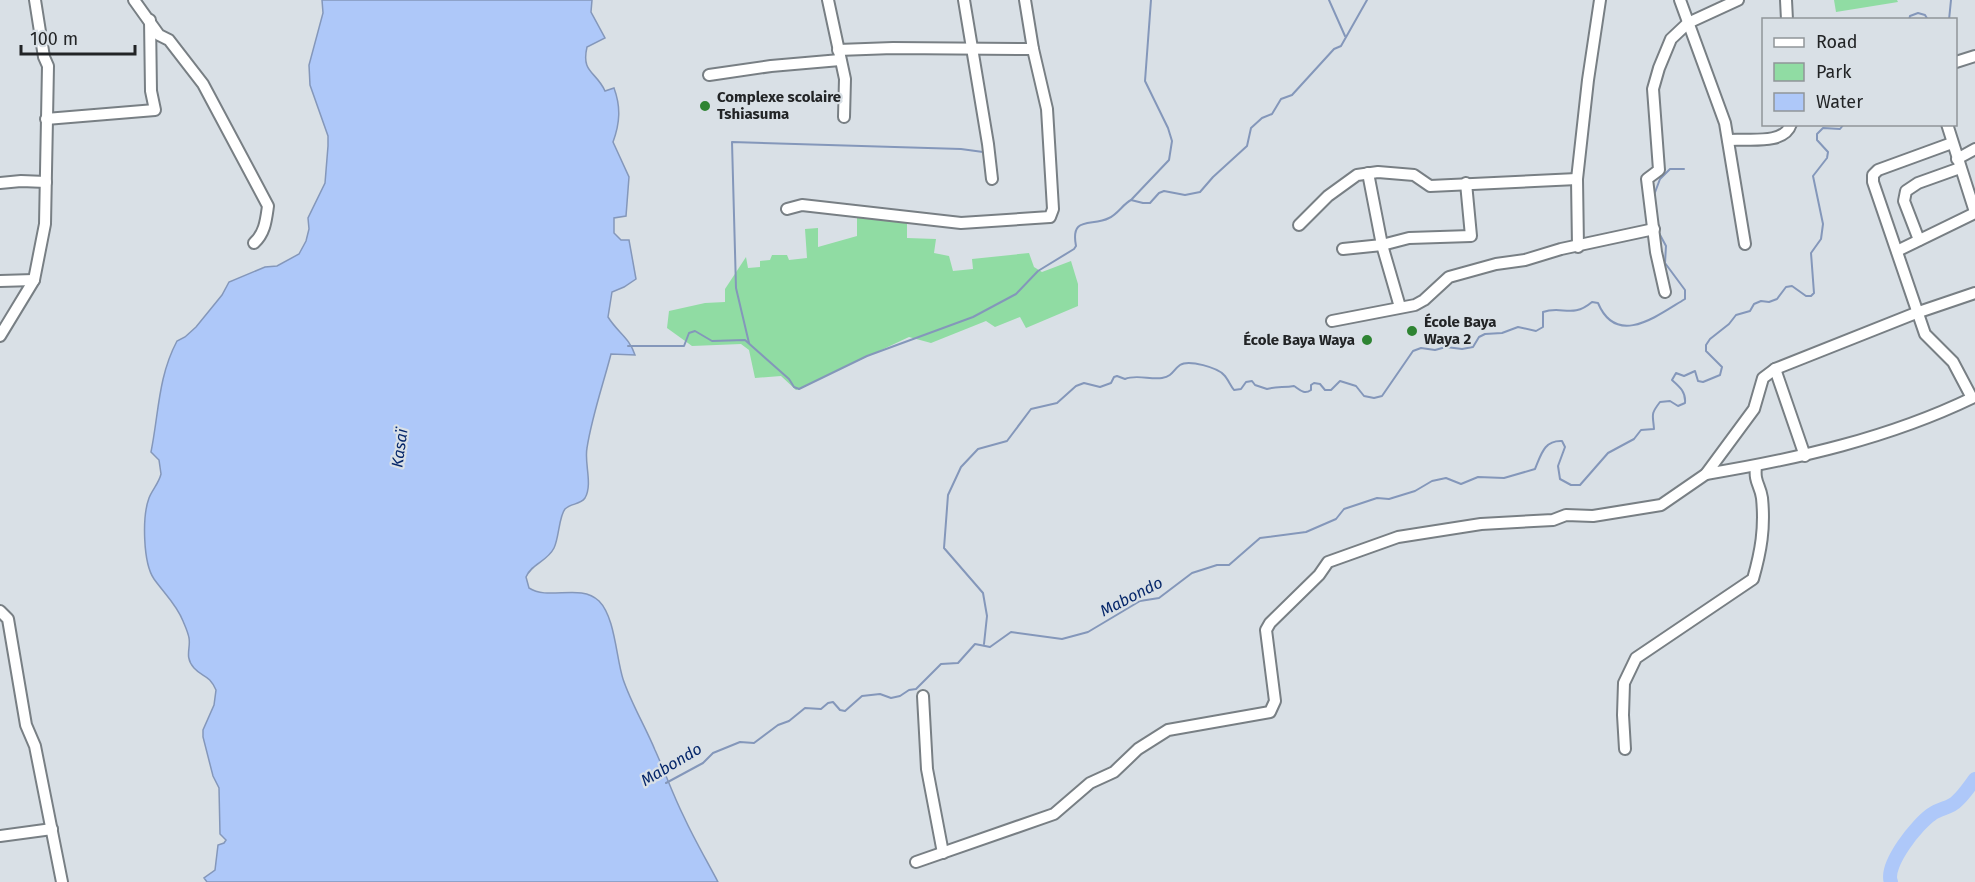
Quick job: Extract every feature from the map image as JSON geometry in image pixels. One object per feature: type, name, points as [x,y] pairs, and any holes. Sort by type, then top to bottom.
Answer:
[{"type":"street","points":[[0,336],[34,280],[45,224],[48,66],[44,57],[34,0]]},
{"type":"street","points":[[134,0],[159,35],[170,40],[203,84],[268,206],[265,225],[260,237],[254,243]]},
{"type":"street","points":[[828,0],[837,32],[839,55],[845,80],[844,117]]},
{"type":"street","points":[[964,0],[992,179]]},
{"type":"street","points":[[787,209],[802,205],[961,223],[1050,217],[1053,209],[1047,109],[1033,49],[1025,0]]},
{"type":"street","points":[[1578,246],[1577,179],[1600,0]]},
{"type":"street","points":[[1680,0],[1725,123],[1745,244]]},
{"type":"street","points":[[1665,292],[1656,252],[1647,179],[1659,170],[1653,89],[1671,39],[1688,23],[1738,0]]},
{"type":"street","points":[[1786,0],[1787,18]]},
{"type":"street","points":[[46,119],[155,110],[151,91],[150,20]]},
{"type":"street","points":[[709,75],[893,48],[1033,49]]},
{"type":"street","points":[[1957,62],[1975,56]]},
{"type":"street","points":[[1728,140],[1774,138],[1784,135],[1791,126]]},
{"type":"street","points":[[1897,251],[1975,213],[1948,126]]},
{"type":"street","points":[[1706,474],[1805,456],[1936,415],[1972,398],[1953,362],[1925,334],[1873,182],[1873,175],[1878,170],[1952,143]]},
{"type":"street","points":[[1919,240],[1904,201],[1906,191],[1959,163],[1975,149]]},
{"type":"street","points":[[1299,225],[1328,196],[1357,175],[1368,173],[1414,175],[1430,186],[1577,179]]},
{"type":"street","points":[[1368,173],[1382,245],[1400,307]]},
{"type":"street","points":[[0,183],[46,182]]},
{"type":"street","points":[[1343,249],[1382,245],[1409,238],[1471,236],[1466,183]]},
{"type":"street","points":[[1332,321],[1416,305],[1449,277],[1496,264],[1525,261],[1654,229]]},
{"type":"street","points":[[0,281],[34,280]]},
{"type":"street","points":[[916,862],[1054,814],[1090,783],[1114,772],[1138,749],[1168,730],[1270,712],[1275,701],[1266,630],[1270,623],[1319,575],[1328,562],[1398,537],[1481,524],[1553,520],[1566,515],[1593,516],[1661,505],[1706,474],[1754,409],[1762,378],[1775,369],[1916,313],[1975,293]]},
{"type":"street","points":[[1775,369],[1805,456]]},
{"type":"street","points":[[1625,749],[1624,683],[1636,658],[1754,579],[1763,543],[1762,495],[1754,478],[1756,466]]},
{"type":"street","points":[[0,611],[8,619],[26,725],[35,746],[62,882]]},
{"type":"street","points":[[924,696],[927,769],[944,853]]},
{"type":"street","points":[[0,836],[51,829]]},
{"type":"green space","points":[[1834,0],[1897,0],[1898,2],[1836,12]]},
{"type":"green space","points":[[857,214],[907,220],[907,238],[936,239],[934,253],[949,256],[953,271],[973,269],[972,259],[1029,253],[1034,267],[1042,272],[1071,261],[1078,284],[1078,306],[1026,328],[1020,317],[995,327],[986,321],[931,343],[909,337],[796,390],[781,376],[755,378],[749,350],[741,344],[692,346],[667,328],[669,311],[705,303],[725,302],[725,289],[746,257],[748,268],[760,267],[760,261],[770,260],[772,255],[787,255],[789,260],[807,258],[805,229],[818,228],[818,247],[857,236]]},
{"type":"water","name":"Kasaï","points":[[322,0],[592,0],[591,12],[605,38],[587,47],[586,62],[605,91],[614,88],[618,102],[619,115],[613,142],[629,177],[626,216],[614,218],[614,233],[621,240],[629,240],[636,279],[612,292],[608,317],[630,344],[635,355],[611,354],[587,448],[588,486],[585,498],[565,509],[554,548],[526,577],[529,588],[537,592],[583,593],[599,601],[604,608],[612,627],[626,688],[680,809],[718,882],[207,882],[204,878],[215,870],[218,845],[226,840],[220,834],[219,788],[213,776],[203,737],[203,730],[214,705],[216,690],[211,681],[191,664],[189,638],[183,621],[174,604],[150,572],[145,540],[145,516],[150,495],[161,474],[159,460],[151,452],[166,368],[177,341],[196,327],[222,295],[229,282],[265,267],[277,266],[299,254],[306,241],[309,229],[308,218],[325,183],[328,146],[328,136],[310,85],[309,65],[323,13]]},
{"type":"waterway","points":[[1131,200],[1169,160],[1172,141],[1145,81],[1151,0]]},
{"type":"waterway","points":[[1329,0],[1345,36]]},
{"type":"waterway","points":[[628,346],[684,346],[689,333],[695,331],[712,341],[745,340],[789,379],[794,387],[799,389],[867,356],[973,317],[1016,294],[1038,271],[1074,249],[1076,230],[1079,226],[1109,218],[1131,200],[1150,203],[1164,191],[1185,195],[1200,192],[1247,146],[1251,128],[1262,118],[1272,114],[1281,99],[1292,95],[1334,49],[1341,46],[1367,0]]},
{"type":"waterway","name":"Mabondo","points":[[1949,18],[1951,0]]},
{"type":"waterway","name":"Mabondo","points":[[1910,18],[1918,13],[1927,18]]},
{"type":"waterway","name":"Mabondo","points":[[666,783],[703,763],[713,753],[740,742],[754,743],[805,708],[821,709],[833,702],[840,710],[845,711],[862,696],[880,694],[891,698],[900,696],[909,690],[916,689],[941,664],[958,663],[975,644],[990,647],[1011,632],[1062,639],[1088,632],[1140,601],[1159,598],[1192,573],[1217,565],[1229,565],[1260,538],[1306,532],[1336,519],[1344,509],[1377,498],[1389,499],[1415,491],[1432,481],[1446,478],[1461,484],[1478,477],[1504,478],[1535,469],[1544,449],[1556,441],[1562,441],[1565,447],[1558,466],[1560,479],[1571,485],[1580,485],[1608,453],[1634,439],[1641,430],[1654,429],[1653,415],[1660,402],[1670,401],[1678,406],[1685,403],[1680,387],[1672,380],[1676,373],[1684,376],[1695,371],[1698,381],[1703,382],[1720,375],[1722,367],[1706,351],[1706,345],[1736,315],[1750,311],[1754,304],[1761,301],[1769,302],[1777,299],[1786,287],[1792,286],[1806,296],[1814,293],[1811,253],[1821,239],[1823,224],[1813,176],[1827,158],[1828,152],[1817,140],[1817,134],[1823,128],[1840,129],[1842,126]]},
{"type":"waterway","points":[[749,343],[736,288],[732,142],[961,149],[983,152]]},
{"type":"waterway","points":[[984,644],[987,616],[983,593],[944,548],[948,495],[961,467],[978,449],[1007,441],[1031,409],[1057,403],[1076,386],[1084,383],[1100,387],[1111,383],[1117,376],[1125,379],[1162,378],[1184,363],[1203,365],[1221,372],[1234,390],[1241,389],[1246,382],[1252,381],[1255,385],[1267,389],[1294,386],[1306,392],[1311,390],[1311,385],[1314,383],[1320,384],[1325,390],[1331,390],[1340,381],[1356,386],[1364,396],[1374,398],[1382,396],[1413,351],[1421,348],[1435,350],[1446,347],[1462,349],[1473,347],[1479,337],[1485,334],[1502,333],[1518,327],[1536,331],[1543,327],[1543,312],[1550,310],[1579,310],[1592,302],[1598,303],[1606,316],[1616,324],[1627,326],[1638,324],[1663,313],[1685,299],[1685,290],[1665,263],[1666,246],[1659,233],[1654,195],[1660,179],[1670,169],[1684,169]]},
{"type":"waterway","points":[[1891,882],[1892,865],[1911,835],[1932,814],[1955,803],[1975,779]]},
{"type":"place","name":"Complexe scolaire Tshiasuma","points":[[705,106]]},
{"type":"place","name":"École Baya Waya 2","points":[[1412,331]]},
{"type":"place","name":"École Baya Waya","points":[[1367,340]]}]
